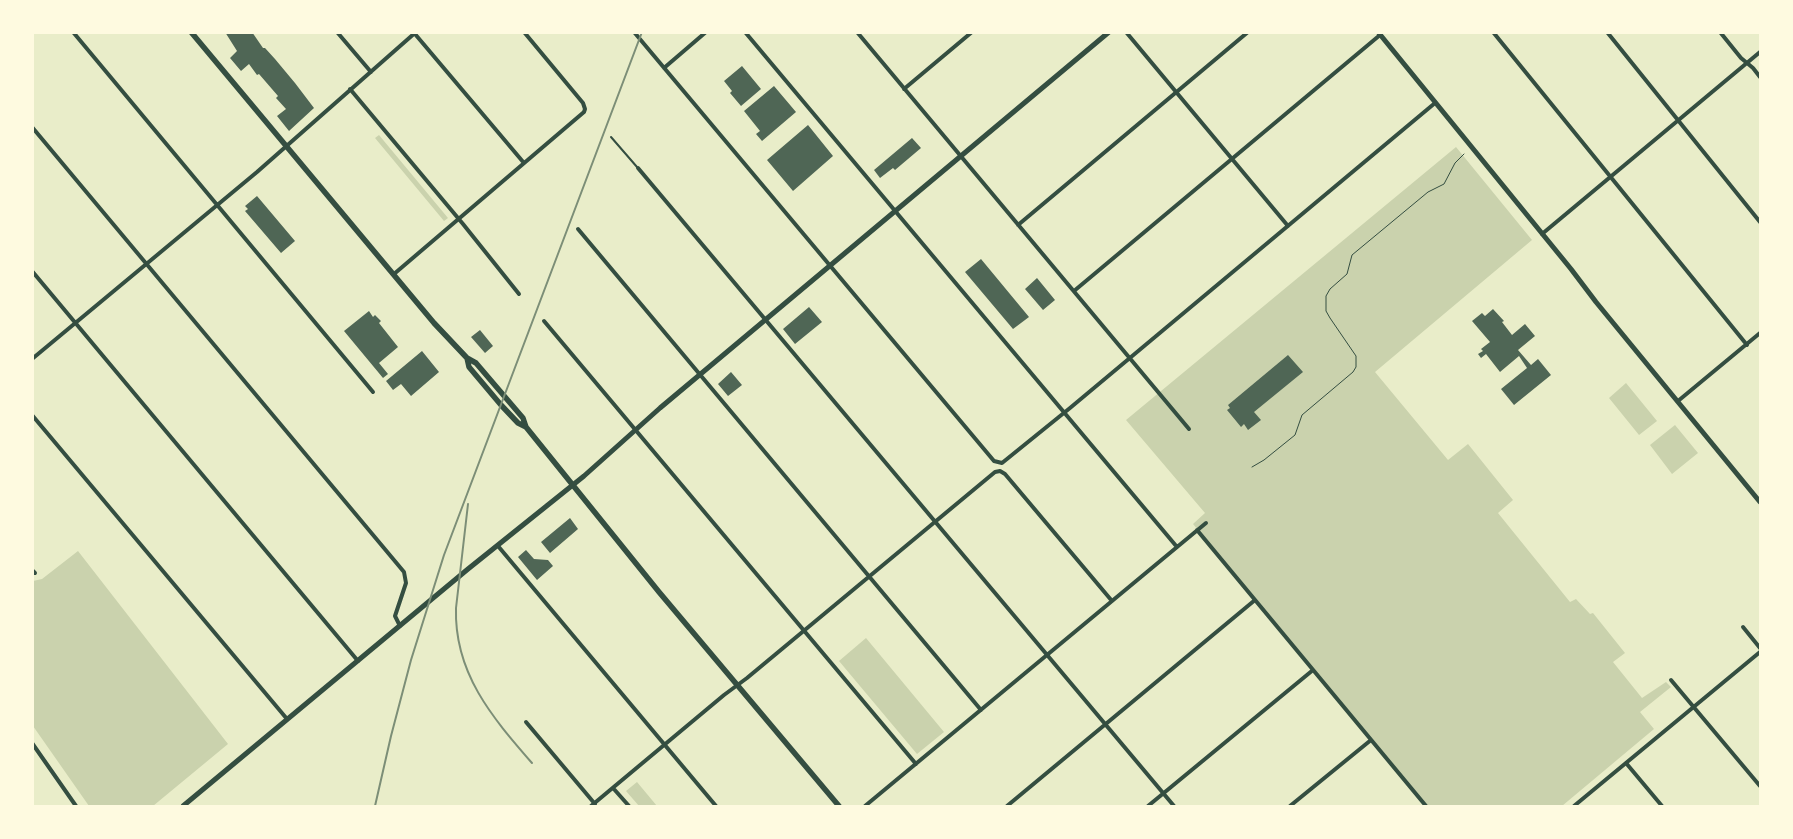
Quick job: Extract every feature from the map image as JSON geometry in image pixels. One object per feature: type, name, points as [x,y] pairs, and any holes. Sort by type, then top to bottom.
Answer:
[{"type":"main road","points":[[191,32],[434,323],[467,358],[476,363],[523,418],[526,427],[573,485],[839,806]]},
{"type":"street","points":[[73,32],[373,392]]},
{"type":"street","points":[[337,32],[370,72]]},
{"type":"street","points":[[394,274],[524,164],[585,109],[583,103],[524,32]]},
{"type":"street","points":[[634,32],[994,461],[999,463],[1004,463],[1435,103]]},
{"type":"street","points":[[664,68],[706,32]]},
{"type":"street","points":[[745,32],[1178,547]]},
{"type":"street","points":[[857,32],[1189,429]]},
{"type":"street","points":[[904,89],[972,32]]},
{"type":"street","points":[[183,806],[573,485],[700,374],[1109,32]]},
{"type":"street","points":[[1126,32],[1288,226]]},
{"type":"street","points":[[1018,225],[1248,32]]},
{"type":"street","points":[[1494,32],[1747,344]]},
{"type":"street","points":[[1607,32],[1760,222]]},
{"type":"street","points":[[1720,32],[1760,77]]},
{"type":"street","points":[[32,359],[217,205],[416,33],[524,164]]},
{"type":"street","points":[[1074,291],[1379,34],[1760,502]]},
{"type":"street","points":[[1542,234],[1760,52]]},
{"type":"street","points":[[350,89],[519,294]]},
{"type":"street","points":[[32,127],[406,575],[406,583],[395,616],[400,626]]},
{"type":"street","points":[[638,168],[1174,806]]},
{"type":"street","points":[[578,229],[981,710]]},
{"type":"street","points":[[32,271],[358,661]]},
{"type":"street","points":[[544,321],[916,764]]},
{"type":"street","points":[[1678,401],[1760,333]]},
{"type":"street","points":[[32,415],[287,720]]},
{"type":"street","points":[[526,722],[593,805],[992,474],[998,471],[1002,472],[1112,602]]},
{"type":"street","points":[[866,806],[1206,523]]},
{"type":"street","points":[[1197,530],[1426,806]]},
{"type":"street","points":[[498,546],[716,806]]},
{"type":"street","points":[[1007,806],[1255,600]]},
{"type":"street","points":[[1743,627],[1760,648]]},
{"type":"street","points":[[1574,806],[1760,652]]},
{"type":"street","points":[[1148,806],[1313,670]]},
{"type":"street","points":[[1671,680],[1760,786]]},
{"type":"street","points":[[1290,806],[1371,740]]},
{"type":"street","points":[[32,743],[76,806]]},
{"type":"street","points":[[1626,763],[1662,806]]},
{"type":"street","points":[[613,788],[629,806]]},
{"type":"lane","points":[[611,137],[638,168]]},
{"type":"path","points":[[1252,467],[1264,460],[1295,435],[1302,415],[1353,372],[1356,366],[1357,361],[1354,351],[1330,318],[1326,311],[1325,303],[1330,289],[1347,274],[1352,255],[1428,192],[1444,184],[1455,163],[1464,154]]},
{"type":"green space","points":[[379,135],[448,218],[444,221],[375,138]]},
{"type":"green space","points":[[1456,147],[1532,240],[1375,372],[1448,460],[1468,444],[1513,500],[1498,513],[1570,602],[1576,599],[1590,614],[1593,613],[1625,653],[1613,662],[1642,698],[1666,682],[1671,687],[1640,712],[1654,729],[1562,806],[1427,806],[1193,524],[1205,513],[1126,420]]},
{"type":"green space","points":[[1626,383],[1657,421],[1639,435],[1609,398]]},
{"type":"green space","points":[[1675,425],[1698,453],[1672,474],[1650,445]]},
{"type":"green space","points":[[78,551],[228,744],[153,806],[89,806],[33,726],[33,581],[42,579]]},
{"type":"green space","points":[[866,638],[944,732],[917,754],[839,661]]},
{"type":"green space","points":[[637,782],[657,806],[639,806],[626,791]]},
{"type":"building","points":[[225,32],[252,32],[263,48],[275,59],[314,108],[289,131],[277,116],[286,109],[276,98],[278,96],[249,64],[241,71],[230,58],[237,51]]},
{"type":"building","points":[[742,66],[761,89],[741,106],[730,93],[732,91],[724,81]]},
{"type":"building","points":[[774,86],[796,112],[762,141],[756,134],[760,131],[744,111]]},
{"type":"building","points":[[808,125],[833,156],[793,191],[767,160]]},
{"type":"building","points":[[912,138],[921,148],[895,170],[893,168],[880,178],[874,170]]},
{"type":"building","points":[[257,196],[295,241],[281,253],[245,211],[248,209],[245,206]]},
{"type":"building","points":[[981,259],[1029,317],[1013,329],[965,272]]},
{"type":"building","points":[[1037,278],[1055,300],[1043,310],[1025,289]]},
{"type":"building","points":[[809,307],[822,322],[795,344],[783,329]]},
{"type":"building","points":[[1493,309],[1504,321],[1502,322],[1512,335],[1525,324],[1535,336],[1518,350],[1531,365],[1538,359],[1551,375],[1514,405],[1501,389],[1527,368],[1519,356],[1500,372],[1486,354],[1481,358],[1478,354],[1490,342],[1472,321],[1482,313],[1485,316]]},
{"type":"building","points":[[369,311],[373,317],[375,315],[381,321],[379,323],[398,347],[379,363],[388,374],[383,378],[344,331]]},
{"type":"building","points":[[480,330],[493,346],[485,353],[471,337]]},
{"type":"building","points":[[422,351],[439,372],[411,396],[401,384],[393,390],[386,381]]},
{"type":"building","points":[[1288,355],[1303,372],[1254,412],[1261,420],[1248,430],[1244,424],[1241,427],[1227,410],[1230,408],[1228,405]]},
{"type":"building","points":[[731,372],[742,385],[728,396],[718,384]]},
{"type":"building","points":[[570,518],[578,529],[550,553],[541,542]]},
{"type":"building","points":[[526,550],[534,559],[548,560],[553,566],[537,580],[518,557]]},
{"type":"railway","points":[[375,806],[411,660],[444,555],[642,32]]},
{"type":"railway","points":[[468,504],[456,608],[457,631],[461,653],[478,693],[503,729],[532,763]]}]
